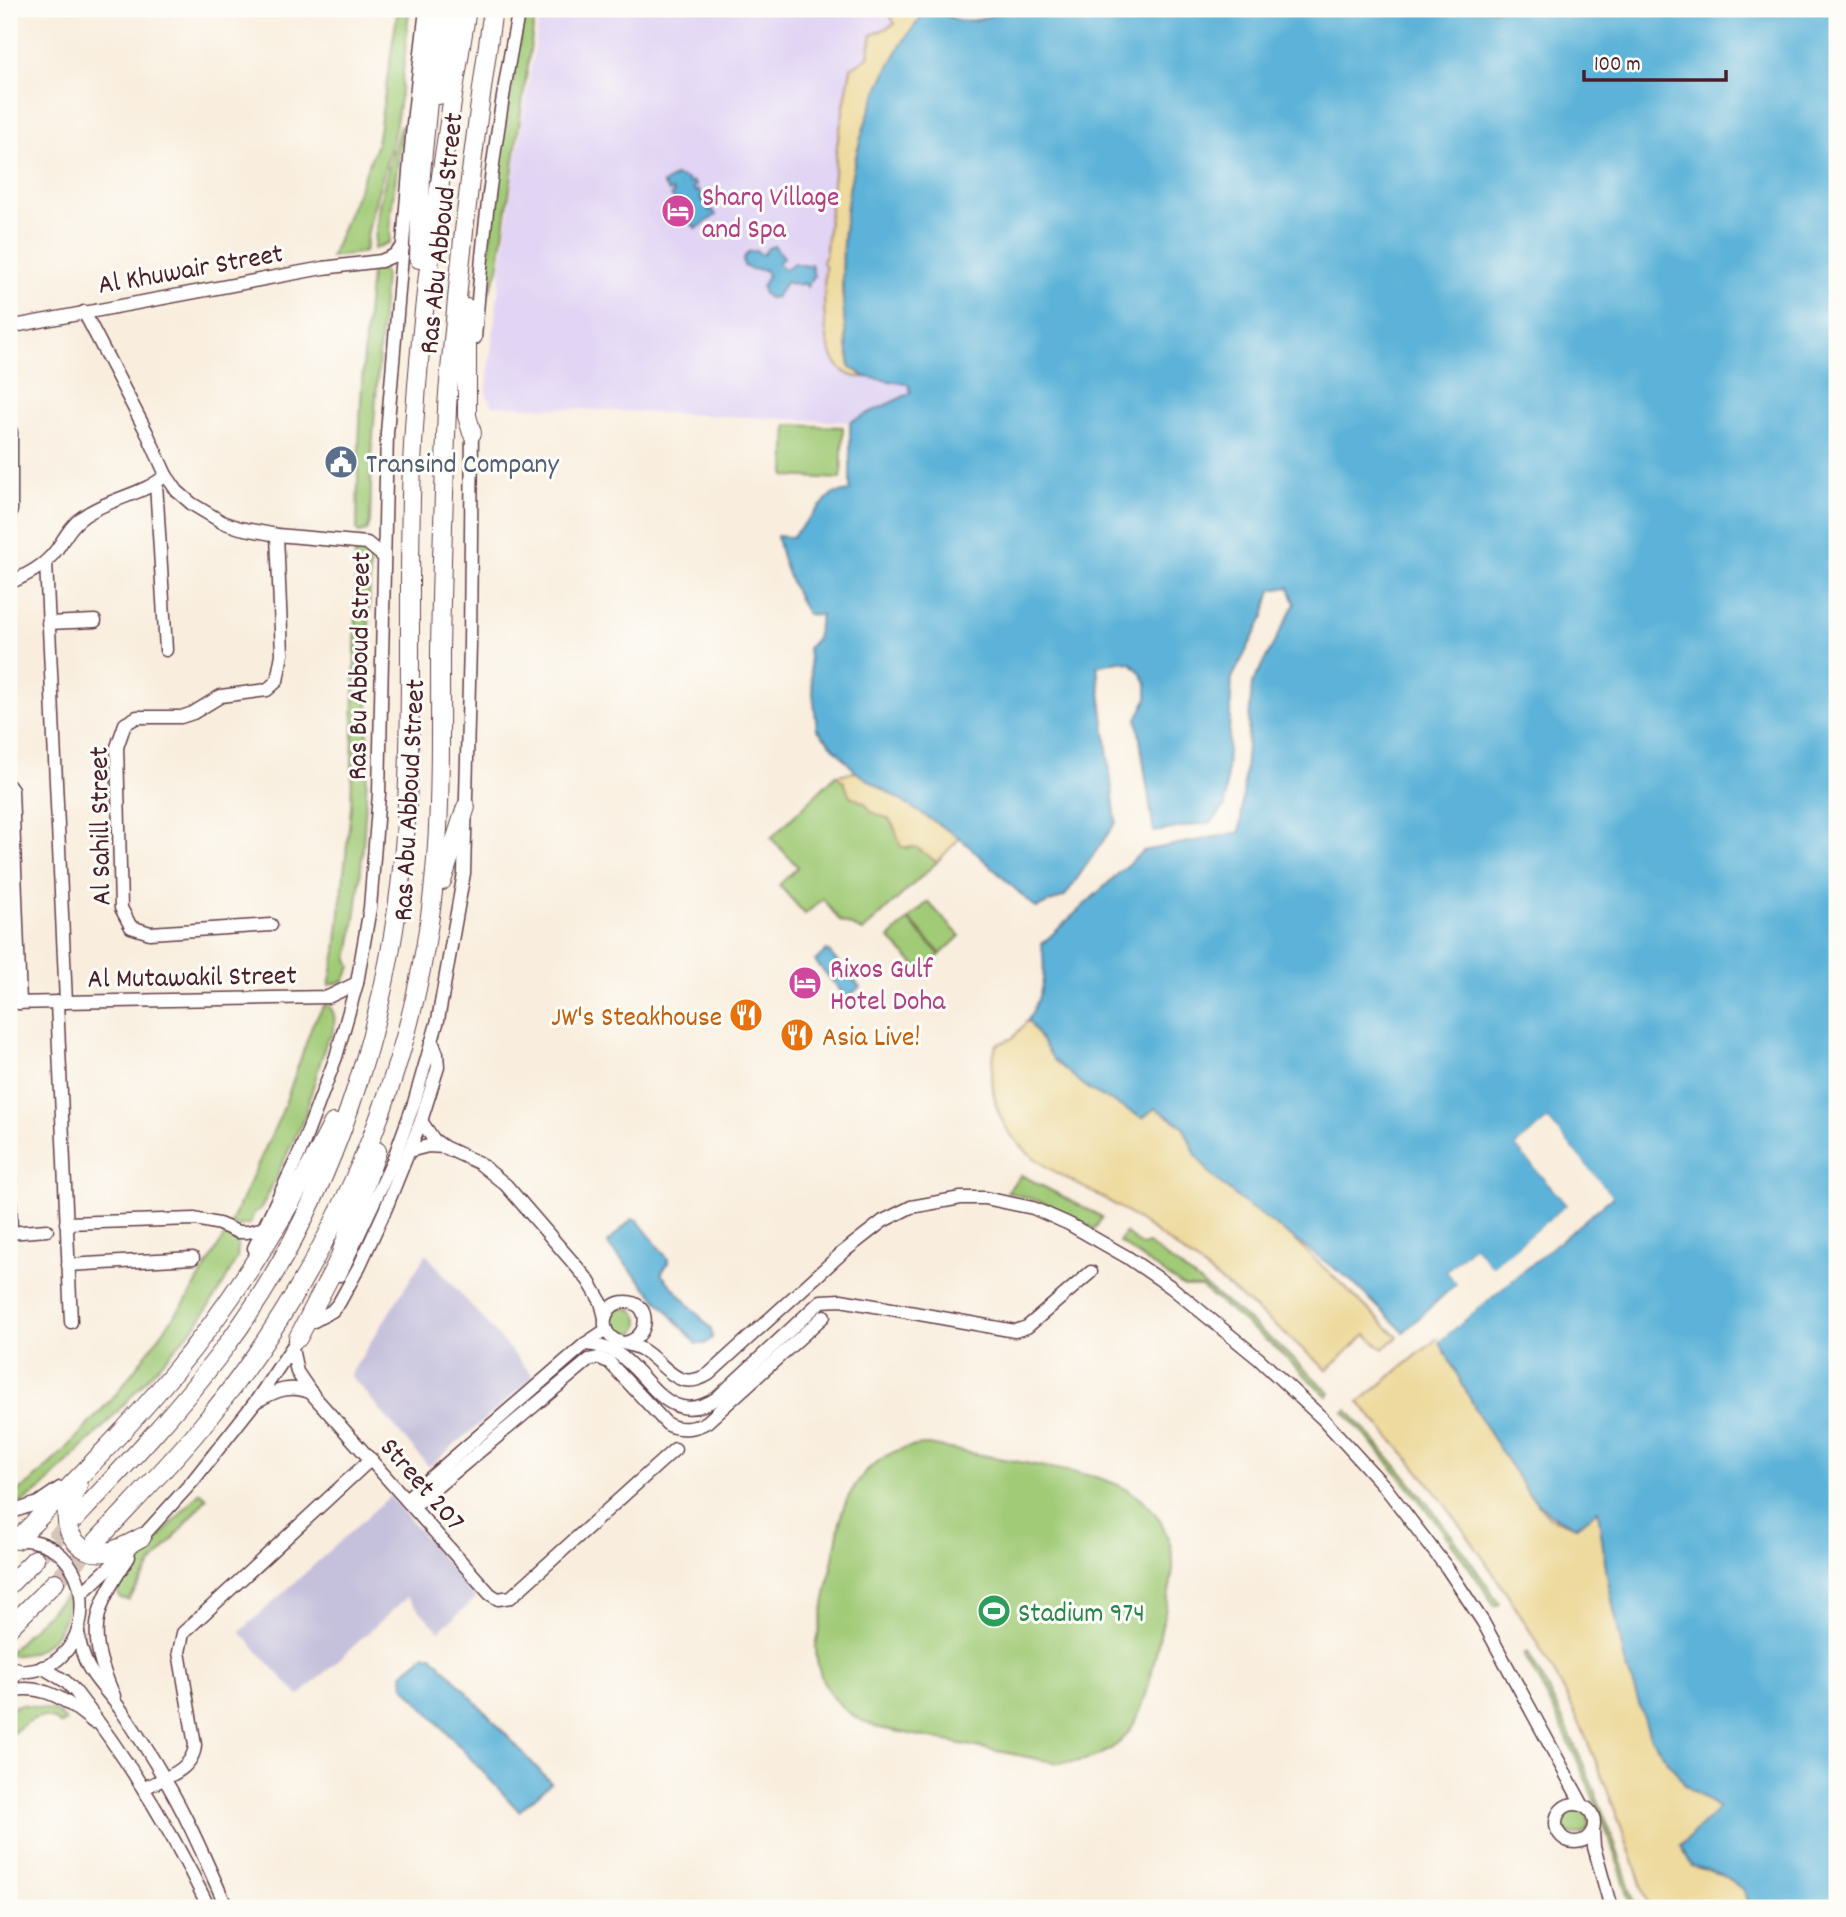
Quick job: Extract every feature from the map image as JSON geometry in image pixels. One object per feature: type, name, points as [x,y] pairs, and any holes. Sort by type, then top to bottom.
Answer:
[{"type":"highway","points":[[419,257],[421,173],[437,9]]},
{"type":"highway","points":[[423,307],[417,278],[451,9]]},
{"type":"highway","name":"Ras Abu Abboud Street","points":[[76,1518],[156,1433],[221,1353],[284,1256],[331,1156],[363,1063],[381,995],[395,926],[405,834],[412,469],[423,307],[441,167],[467,9]]},
{"type":"highway","name":"Ras Abu Abboud Street","points":[[96,1542],[206,1421],[273,1327],[311,1263],[351,1186],[369,1144],[398,1062],[414,1002],[431,914],[440,804],[440,595],[447,402],[467,194],[493,9]]},
{"type":"highway","points":[[467,194],[467,416],[472,433]]},
{"type":"highway","points":[[431,914],[466,807]]},
{"type":"highway","points":[[295,1343],[347,1240],[379,1145],[398,1062]]},
{"type":"highway","points":[[13,1540],[86,1470],[170,1377],[255,1263],[323,1144],[363,1063]]},
{"type":"highway","points":[[86,1470],[67,1513],[69,1530],[76,1543],[99,1553],[116,1550],[142,1537]]},
{"type":"highway","points":[[9,1585],[35,1559]]},
{"type":"highway","points":[[9,1628],[55,1582]]},
{"type":"street","name":"Ras Bu Abboud Street","points":[[229,1298],[265,1228],[318,1107],[349,1016],[370,908],[376,848],[387,433],[414,113],[426,9]]},
{"type":"street","points":[[82,1593],[142,1537],[192,1482],[314,1321],[355,1247],[393,1163],[432,1041],[446,980],[464,873],[473,357],[480,254],[500,106],[519,9]]},
{"type":"street","name":"Al Khuwair Street","points":[[9,327],[323,268],[381,261],[393,256],[403,247]]},
{"type":"street","points":[[381,261],[400,275]]},
{"type":"street","points":[[84,312],[147,433],[161,479],[166,650]]},
{"type":"street","points":[[9,429],[9,517]]},
{"type":"street","points":[[161,479],[206,514],[240,528],[277,535],[367,543],[384,557]]},
{"type":"street","points":[[9,583],[46,562],[71,527],[83,516],[161,479]]},
{"type":"street","points":[[367,543],[385,528]]},
{"type":"street","name":"Al Sahill Street","points":[[271,926],[150,933],[131,927],[121,908],[117,747],[125,724],[137,718],[181,717],[221,696],[267,690],[277,681],[282,653],[277,535]]},
{"type":"street","points":[[46,562],[61,1002]]},
{"type":"street","points":[[48,623],[95,621]]},
{"type":"street","points":[[9,786],[12,790],[14,1003]]},
{"type":"street","name":"Al Mutawakil Street","points":[[14,1003],[328,997],[357,983]]},
{"type":"street","name":"Al Mutawakil Street","points":[[328,997],[349,1016]]},
{"type":"street","name":"Al Mutawakil Street","points":[[61,1002],[71,1322]]},
{"type":"street","points":[[314,1321],[332,1311],[339,1303],[360,1265],[409,1151],[438,1067],[432,1041]]},
{"type":"street","points":[[421,1121],[429,1136],[444,1147],[479,1163],[497,1176],[588,1280],[601,1302],[606,1332],[620,1356],[665,1401],[685,1407],[698,1406],[717,1398],[821,1301],[841,1300],[1015,1331],[1027,1327],[1091,1272]]},
{"type":"street","points":[[9,1144],[10,1233],[47,1230]]},
{"type":"street","points":[[409,1151],[428,1146],[444,1147]]},
{"type":"street","points":[[644,1329],[659,1361],[672,1376],[691,1382],[700,1380],[862,1236],[883,1221],[911,1208],[961,1198],[1014,1202],[1046,1213],[1127,1257],[1171,1287],[1259,1359],[1332,1429],[1385,1487],[1447,1568],[1483,1622],[1561,1769],[1582,1804],[1594,1818],[1592,1831],[1611,1908]]},
{"type":"street","points":[[66,1223],[195,1219],[247,1233],[265,1228]]},
{"type":"street","points":[[226,1227],[242,1240],[251,1255]]},
{"type":"street","points":[[68,1265],[193,1258]]},
{"type":"street","points":[[588,1280],[611,1297],[631,1302],[641,1310],[644,1329],[640,1336],[624,1343]]},
{"type":"street","points":[[410,1503],[585,1344],[606,1332],[611,1307],[624,1302]]},
{"type":"street","points":[[410,1503],[589,1360],[599,1358],[609,1362],[662,1421],[676,1428],[703,1424],[824,1316]]},
{"type":"street","points":[[606,1332],[659,1361]]},
{"type":"street","points":[[295,1343],[297,1372],[312,1394]]},
{"type":"street","points":[[256,1401],[288,1388],[312,1394]]},
{"type":"street","name":"Street 207","points":[[312,1394],[490,1594],[502,1600],[512,1597],[675,1449]]},
{"type":"street","points":[[144,1788],[182,1769],[194,1756],[195,1745],[179,1652],[183,1633],[371,1459]]},
{"type":"street","points":[[9,1513],[38,1503],[86,1470]]},
{"type":"street","points":[[142,1537],[109,1587],[97,1617],[97,1650],[120,1709],[164,1778],[194,1833],[227,1908]]},
{"type":"street","points":[[11,1673],[42,1667],[63,1653],[78,1632],[83,1611],[82,1593],[76,1576],[66,1561],[52,1549],[35,1542],[13,1540]]},
{"type":"street","points":[[78,1632],[85,1664],[96,1682],[120,1709]]},
{"type":"street","points":[[42,1667],[65,1681],[75,1691],[144,1788],[209,1908]]},
{"type":"street","points":[[9,1691],[34,1689],[60,1697],[103,1731]]},
{"type":"street","points":[[1561,1769],[1563,1797],[1557,1829],[1565,1839],[1580,1846],[1590,1856],[1601,1874]]},
{"type":"street","points":[[1559,1811],[1569,1804],[1582,1804]]},
{"type":"street","points":[[1570,1842],[1583,1840],[1592,1831]]},
{"type":"shaded area","name":"Sharq Village and Spa","points":[[541,9],[927,9],[899,48],[866,377],[908,384],[911,393],[850,422],[492,405],[486,394],[499,286],[514,173]]},
{"type":"shaded area","points":[[426,1254],[534,1377],[429,1467],[350,1375]]},
{"type":"shaded area","points":[[390,1496],[476,1598],[439,1631],[407,1597],[299,1696],[240,1632]]},
{"type":"green space","points":[[398,9],[409,9],[401,93],[365,252],[331,257],[377,144]]},
{"type":"green space","points":[[525,9],[536,9],[498,270],[483,307],[501,148]]},
{"type":"green space","points":[[400,126],[403,126],[391,211],[390,242],[374,249],[379,204]]},
{"type":"green space","points":[[375,268],[383,271],[385,275],[372,451],[370,522],[367,531],[359,533],[359,434],[371,274]]},
{"type":"green space","points":[[787,425],[843,427],[841,479],[785,476]]},
{"type":"green space","points":[[359,550],[368,552],[370,560],[367,760],[362,860],[348,959],[351,967],[344,981],[329,985],[336,951],[351,807],[355,554]]},
{"type":"green space","points":[[836,775],[844,782],[850,796],[865,803],[872,812],[889,819],[906,848],[916,847],[937,862],[863,931],[840,921],[823,899],[805,914],[779,885],[798,867],[771,838]]},
{"type":"green space","points":[[928,902],[960,936],[941,954],[909,919]]},
{"type":"green space","points":[[908,920],[940,955],[922,972],[889,938]]},
{"type":"green space","points":[[326,1003],[334,1015],[334,1027],[331,1037],[327,1039],[304,1118],[261,1209],[254,1213],[250,1224],[238,1226],[231,1223],[282,1112],[313,1023]]},
{"type":"green space","points":[[1021,1175],[1102,1217],[1095,1229],[1042,1202],[1007,1192]]},
{"type":"green space","points":[[1125,1233],[1142,1246],[1148,1244],[1219,1297],[1287,1353],[1330,1393],[1327,1396],[1278,1350],[1201,1287],[1184,1287],[1119,1242]]},
{"type":"green space","points":[[225,1235],[233,1238],[238,1245],[237,1258],[198,1323],[105,1425],[42,1488],[23,1502],[9,1507],[9,1498],[31,1482],[69,1446],[117,1393],[188,1298]]},
{"type":"green space","points":[[625,1308],[635,1312],[639,1322],[635,1332],[625,1336],[615,1332],[611,1322],[615,1312]]},
{"type":"green space","points":[[1347,1410],[1427,1503],[1499,1604],[1495,1606],[1405,1482],[1344,1412]]},
{"type":"green space","name":"Stadium 974","points":[[929,1445],[1093,1476],[1128,1490],[1156,1515],[1166,1533],[1173,1555],[1166,1606],[1141,1709],[1121,1741],[1105,1753],[1084,1760],[1058,1763],[880,1728],[866,1723],[843,1708],[826,1687],[817,1661],[816,1646],[842,1512],[855,1485],[875,1464],[899,1450]]},
{"type":"green space","points":[[200,1492],[207,1498],[152,1564],[129,1600],[120,1598],[116,1587],[121,1580]]},
{"type":"green space","points":[[67,1594],[64,1619],[52,1638],[34,1651],[9,1655],[9,1652]]},
{"type":"green space","points":[[1528,1652],[1589,1777],[1636,1908],[1632,1908],[1585,1778],[1524,1654]]},
{"type":"green space","points":[[21,1704],[55,1711],[66,1721],[61,1725],[47,1717],[40,1717],[27,1722],[9,1736],[9,1709]]},
{"type":"green space","points":[[1576,1809],[1585,1813],[1589,1822],[1585,1831],[1576,1835],[1567,1831],[1563,1822],[1567,1813]]},
{"type":"sand","points":[[892,9],[927,9],[899,48],[864,130],[850,184],[843,237],[842,292],[850,367],[866,377],[850,375],[838,366],[831,353],[824,317],[825,266],[822,261],[825,258],[837,145],[851,68],[868,57],[872,35],[895,24],[889,13]]},
{"type":"sand","points":[[856,772],[960,838],[937,862],[916,847],[901,847],[889,819],[872,812],[865,803],[850,796],[844,782],[836,775]]},
{"type":"sand","points":[[1028,1020],[1059,1065],[1155,1108],[1183,1126],[1194,1150],[1212,1176],[1290,1236],[1398,1337],[1383,1349],[1366,1334],[1327,1370],[1172,1244],[1117,1206],[1048,1167],[1023,1148],[1000,1116],[992,1081],[992,1068],[996,1045],[1013,1038]]},
{"type":"sand","points":[[1438,1338],[1485,1426],[1529,1494],[1549,1517],[1576,1527],[1598,1509],[1685,1785],[1719,1808],[1692,1866],[1721,1874],[1744,1890],[1748,1908],[1649,1908],[1598,1767],[1578,1720],[1547,1660],[1494,1573],[1455,1518],[1359,1402]]},
{"type":"water","points":[[927,9],[965,21],[1011,9],[1837,9],[1837,1908],[1751,1908],[1744,1890],[1721,1874],[1692,1866],[1680,1846],[1719,1808],[1685,1785],[1650,1736],[1625,1662],[1607,1576],[1598,1510],[1576,1527],[1550,1514],[1529,1494],[1487,1430],[1439,1341],[1612,1197],[1548,1120],[1516,1146],[1567,1205],[1492,1268],[1474,1246],[1447,1271],[1457,1283],[1404,1332],[1349,1279],[1243,1202],[1212,1176],[1196,1155],[1183,1126],[1155,1108],[1143,1118],[1088,1089],[1054,1060],[1028,1020],[1038,1001],[1042,984],[1042,944],[1143,851],[1240,832],[1252,684],[1295,604],[1289,587],[1271,590],[1264,616],[1232,678],[1225,806],[1212,822],[1154,832],[1137,719],[1147,699],[1147,684],[1131,663],[1118,661],[1097,666],[1116,822],[1065,896],[1036,908],[960,838],[856,772],[817,729],[808,648],[816,639],[821,615],[807,614],[789,576],[777,536],[792,537],[832,494],[850,491],[850,422],[911,393],[908,384],[866,377],[850,367],[845,327],[843,244],[854,163],[865,123],[899,48]]},
{"type":"water","points":[[675,176],[687,179],[689,183],[692,181],[696,186],[693,189],[696,192],[698,190],[703,196],[700,198],[702,201],[705,199],[709,205],[709,211],[712,209],[716,215],[696,229],[691,223],[694,221],[679,199],[675,201],[671,195],[674,193],[672,190],[669,192],[663,184]]},
{"type":"water","points":[[774,246],[784,257],[778,263],[784,270],[794,263],[807,266],[811,264],[814,276],[807,287],[804,283],[798,285],[786,282],[776,297],[769,298],[764,294],[762,287],[768,276],[765,270],[744,266],[743,259],[748,252],[756,251],[763,255],[768,248]]},
{"type":"water","points":[[827,950],[860,987],[847,998],[815,961]]},
{"type":"water","points":[[632,1219],[637,1220],[668,1259],[661,1274],[711,1329],[712,1338],[705,1344],[697,1344],[609,1246],[608,1242]]},
{"type":"water","points":[[425,1655],[432,1655],[551,1783],[519,1811],[404,1686],[403,1673]]},
{"type":"pier","points":[[1548,1120],[1612,1196],[1439,1341],[1436,1340],[1607,1196],[1547,1125],[1521,1146],[1569,1202],[1570,1207],[1494,1271],[1490,1270],[1474,1251],[1452,1272],[1460,1286],[1407,1334],[1403,1334],[1457,1284],[1447,1271],[1474,1246],[1492,1267],[1567,1205],[1516,1146]]},
{"type":"tunnel","points":[[35,1559],[76,1518]]},
{"type":"tunnel","points":[[55,1582],[96,1542]]},
{"type":"place","name":"Sharq Village and Spa","points":[[678,211]]},
{"type":"place","name":"Transind Company","points":[[341,462]]},
{"type":"place","name":"Rixos Gulf Hotel Doha","points":[[805,983]]},
{"type":"place","name":"JW's Steakhouse","points":[[746,1015]]},
{"type":"place","name":"Asia Live!","points":[[797,1035]]},
{"type":"place","name":"Stadium 974","points":[[994,1611]]}]
